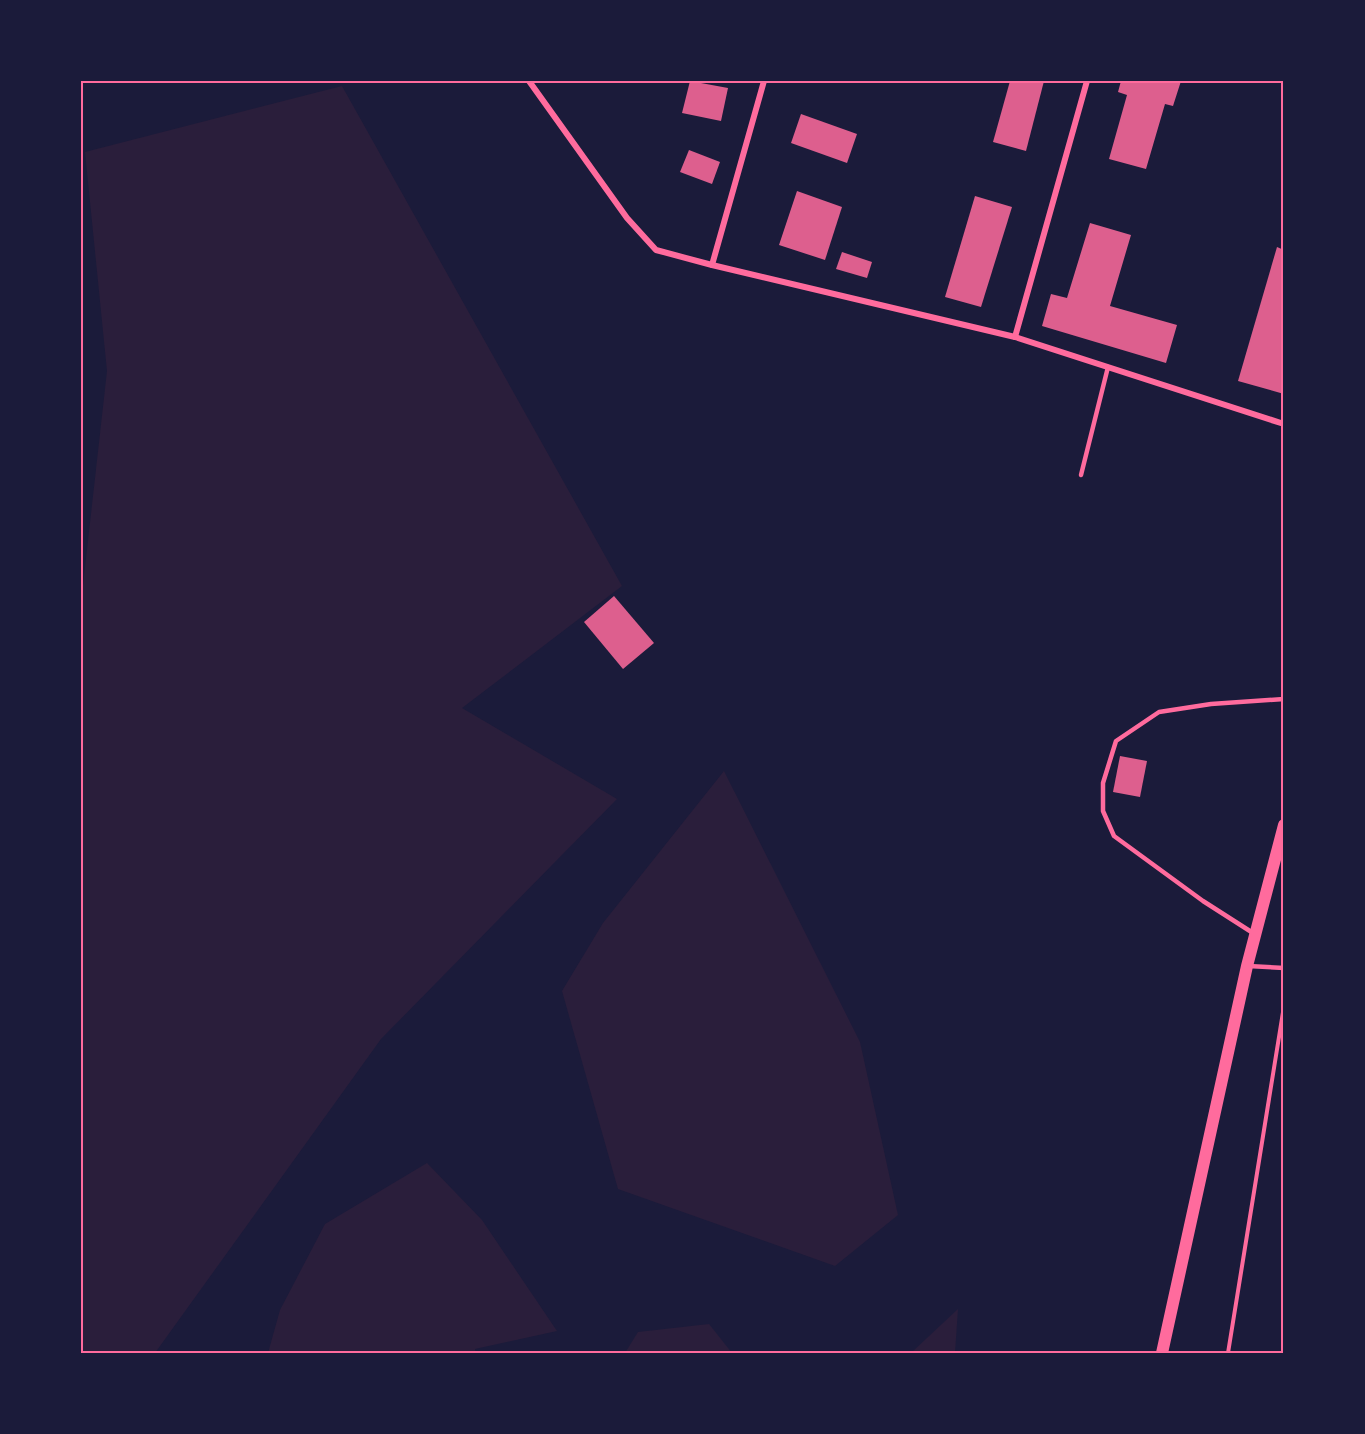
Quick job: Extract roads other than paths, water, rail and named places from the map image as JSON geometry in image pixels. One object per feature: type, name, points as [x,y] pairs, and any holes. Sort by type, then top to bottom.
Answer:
[{"type":"main road","points":[[1162,1353],[1247,966],[1284,825]]},
{"type":"street","points":[[529,81],[627,218],[656,250],[1015,337],[1284,424]]},
{"type":"street","points":[[712,265],[764,81]]},
{"type":"street","points":[[1015,337],[1087,81]]},
{"type":"lane","points":[[1081,475],[1108,367]]},
{"type":"lane","points":[[1256,935],[1203,901],[1114,836],[1102,811],[1102,783],[1116,741],[1159,712],[1211,704],[1284,699]]},
{"type":"lane","points":[[1247,966],[1284,969]]}]
